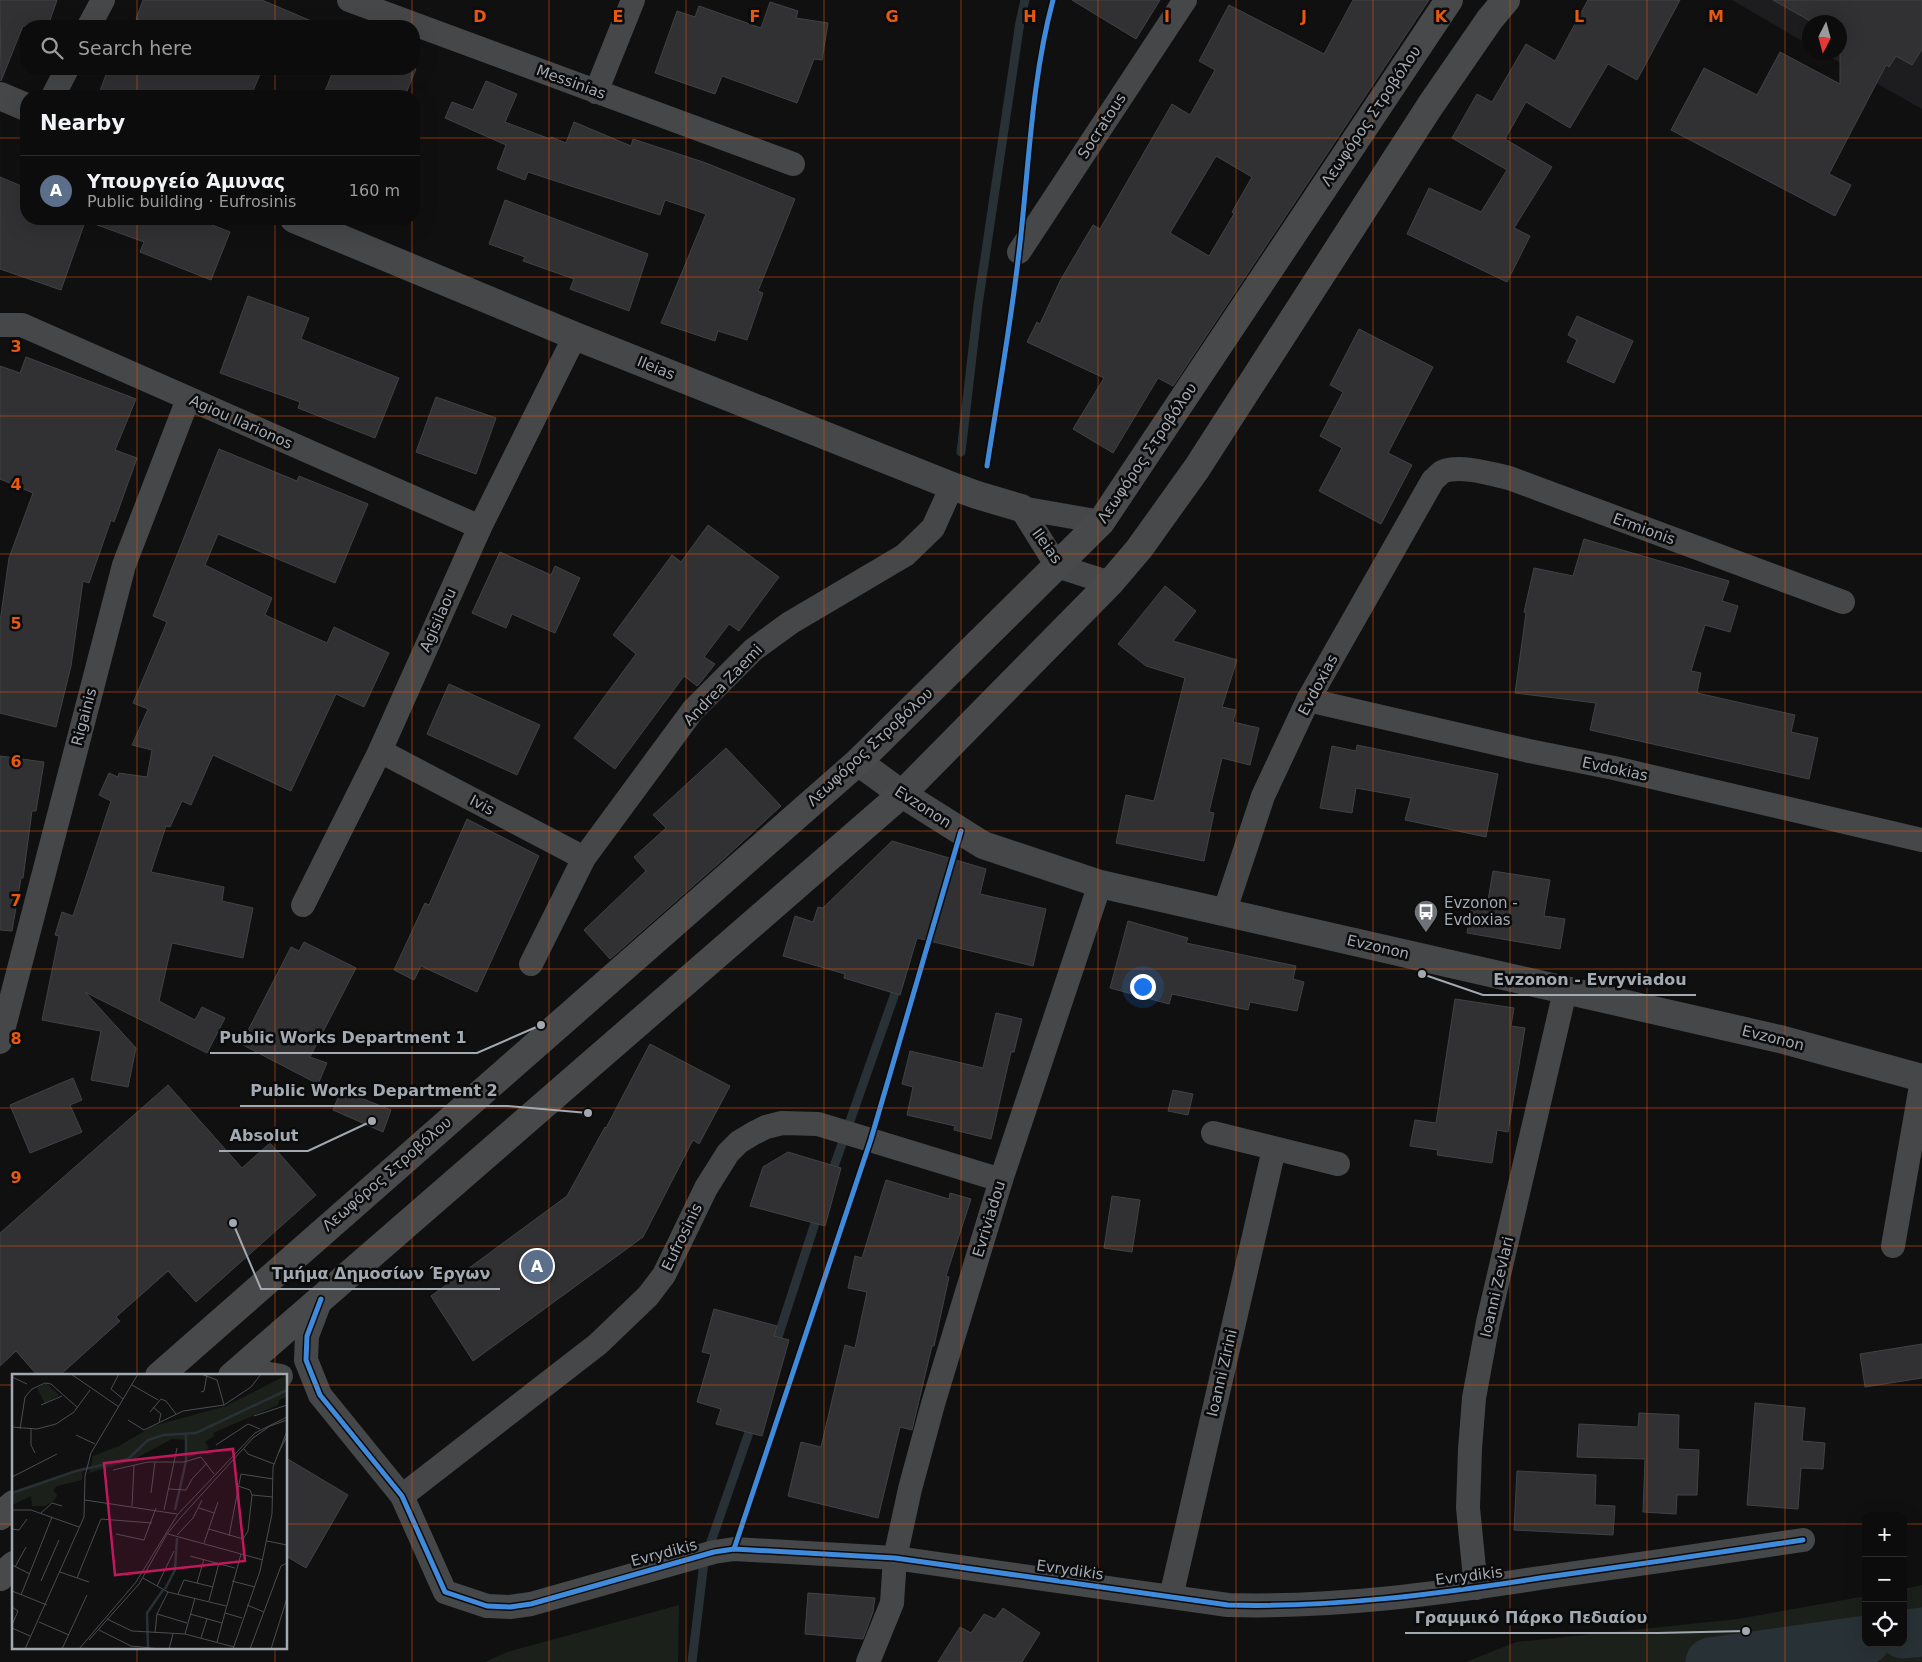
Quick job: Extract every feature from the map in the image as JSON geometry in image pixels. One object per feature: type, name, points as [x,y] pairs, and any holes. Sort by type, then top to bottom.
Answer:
[{"type":"main road","name":"Λεωφόρος Στροβόλου","points":[[161,1374],[858,762],[1101,522],[1449,0]]},
{"type":"main road","points":[[234,1374],[902,794],[1110,583],[1139,549],[1197,468],[1430,106],[1490,19],[1506,0]]},
{"type":"main road","points":[[0,1516],[12,1506]]},
{"type":"main road","points":[[0,1577],[12,1567]]},
{"type":"street","points":[[93,20],[103,0]]},
{"type":"street","name":"Messinias","points":[[349,0],[375,5],[413,20]]},
{"type":"street","points":[[596,92],[633,0]]},
{"type":"street","name":"Socratous","points":[[1019,252],[1185,0]]},
{"type":"street","name":"Messinias","points":[[420,23],[596,92],[793,164]]},
{"type":"street","points":[[56,90],[65,75]]},
{"type":"street","points":[[0,96],[20,104]]},
{"type":"street","name":"Ileias","points":[[308,225],[575,336],[952,486],[1021,508],[1101,522]]},
{"type":"street","name":"Agiou Ilarionos","points":[[0,325],[22,325],[480,527]]},
{"type":"street","name":"Agisilaou","points":[[302,905],[380,751],[480,527],[575,336]]},
{"type":"street","name":"Rigainis","points":[[0,1042],[124,565],[188,399]]},
{"type":"street","name":"Ermionis","points":[[1442,472],[1457,469],[1480,471],[1509,478],[1844,602]]},
{"type":"street","name":"Evdoxias","points":[[1224,913],[1264,796],[1308,700],[1433,480],[1442,472]]},
{"type":"street","name":"Andrea Zaemi","points":[[532,964],[584,858],[693,710],[753,650],[790,623],[905,555],[933,528],[952,486]]},
{"type":"street","name":"Ileias","points":[[1021,508],[1057,566],[1110,583]]},
{"type":"street","name":"Evdokias","points":[[1308,700],[1529,751],[1614,768],[1922,840]]},
{"type":"street","name":"Ivis","points":[[380,751],[584,858]]},
{"type":"street","name":"Evzonon","points":[[858,762],[902,794],[983,845],[1100,884],[1780,1039],[1922,1079]]},
{"type":"street","name":"Evriviadou","points":[[868,1662],[892,1603],[895,1558],[910,1489],[930,1414],[1001,1180],[1100,884]]},
{"type":"street","name":"Ioanni Zevlari","points":[[1476,1588],[1468,1508],[1474,1398],[1488,1322],[1565,991]]},
{"type":"street","points":[[1893,1246],[1922,1079]]},
{"type":"street","name":"Eufrosinis","points":[[402,1496],[598,1344],[648,1296],[664,1275],[706,1188],[728,1153],[739,1142],[754,1133],[766,1127],[782,1123],[818,1124],[1001,1180]]},
{"type":"street","points":[[1213,1133],[1338,1164]]},
{"type":"street","name":"Ioanni Zirini","points":[[1171,1597],[1274,1149]]},
{"type":"street","points":[[320,1394],[306,1360],[307,1336],[321,1299]]},
{"type":"street","points":[[247,1374],[258,1372],[270,1374]]},
{"type":"street","points":[[288,1378],[320,1394]]},
{"type":"street","name":"Evrydikis","points":[[320,1394],[402,1496],[445,1592],[487,1606],[510,1607],[530,1604],[714,1552],[734,1549],[895,1558],[1228,1605],[1275,1606],[1326,1604],[1476,1588],[1803,1540]]},
{"type":"shaded area","points":[[1732,0],[1922,0],[1922,109],[1835,60],[1847,60],[1847,15],[1802,15],[1802,41]]},
{"type":"shaded area","points":[[1922,1585],[1922,1662],[1466,1662],[1516,1642],[1738,1619],[1862,1597],[1862,1647],[1907,1647],[1907,1588]]},
{"type":"shaded area","points":[[679,1605],[678,1662],[485,1662],[507,1652]]},
{"type":"building","points":[[0,0],[57,0],[50,20],[20,20],[20,34],[1,81]]},
{"type":"building","points":[[143,0],[262,0],[309,20],[139,20],[136,19]]},
{"type":"building","points":[[1072,0],[1160,0],[1136,39]]},
{"type":"building","points":[[1353,0],[1429,0],[1173,386],[1158,378],[1113,453],[1073,429],[1104,378],[1027,342],[1037,322],[1040,324],[1060,281],[1093,225],[1100,229],[1172,104],[1190,115],[1215,70],[1199,61],[1229,5],[1324,54]],"holes":[[[1216,156],[1252,177],[1232,212],[1234,214],[1209,256],[1170,233]]]},
{"type":"building","points":[[1588,0],[1680,0],[1637,80],[1608,64],[1570,128],[1526,102],[1505,139],[1552,167],[1514,228],[1530,236],[1507,282],[1407,234],[1429,188],[1481,212],[1507,170],[1452,138],[1477,94],[1492,102],[1526,44],[1555,61]]},
{"type":"building","points":[[1773,0],[1922,0],[1922,49],[1912,65],[1896,56],[1889,67],[1886,65],[1829,174],[1851,185],[1835,216],[1671,130],[1704,68],[1757,95],[1780,52],[1840,84],[1840,60],[1847,60],[1847,15],[1802,16]]},
{"type":"building","points":[[770,2],[798,11],[796,18],[828,23],[822,60],[814,59],[797,103],[722,76],[715,94],[655,73],[677,11],[695,17],[699,6],[761,28]]},
{"type":"building","points":[[106,75],[260,75],[253,90],[100,90]]},
{"type":"building","points":[[332,75],[414,75],[407,90],[325,90]]},
{"type":"building","points":[[486,81],[517,94],[505,122],[566,143],[574,122],[631,146],[633,139],[706,163],[795,199],[758,291],[763,293],[747,340],[718,331],[715,341],[661,323],[706,214],[665,200],[660,215],[528,172],[525,180],[497,169],[506,145],[445,118],[452,102],[473,110]]},
{"type":"building","points":[[0,177],[20,185],[20,225],[84,225],[61,290],[0,269]]},
{"type":"building","points":[[505,200],[648,254],[629,311],[570,289],[574,279],[523,261],[525,257],[489,244]]},
{"type":"building","points":[[97,225],[212,225],[230,232],[211,280],[140,252],[144,242]]},
{"type":"building","points":[[248,296],[309,318],[301,339],[399,378],[375,438],[298,408],[300,402],[220,373]]},
{"type":"building","points":[[1577,316],[1633,341],[1614,383],[1567,362],[1577,340],[1568,335]]},
{"type":"building","points":[[1359,329],[1433,367],[1388,453],[1412,465],[1381,524],[1319,491],[1342,448],[1320,436],[1343,392],[1330,385]]},
{"type":"building","points":[[26,357],[136,399],[115,450],[137,458],[114,522],[111,520],[89,583],[83,581],[71,666],[56,727],[0,713],[0,622],[9,558],[33,493],[0,479],[0,366],[20,373]]},
{"type":"building","points":[[436,397],[496,418],[476,474],[416,452]]},
{"type":"building","points":[[219,449],[297,481],[299,476],[368,504],[335,583],[218,534],[205,565],[272,598],[265,615],[327,643],[334,627],[389,653],[364,707],[336,694],[291,791],[213,755],[191,805],[182,801],[170,827],[166,826],[151,872],[224,887],[222,901],[253,908],[243,958],[172,943],[159,1001],[195,1020],[202,1007],[225,1018],[207,1053],[85,992],[136,1048],[128,1087],[91,1080],[101,1031],[42,1020],[59,936],[55,935],[62,912],[73,916],[111,801],[99,795],[109,773],[118,777],[119,773],[147,777],[152,750],[132,745],[148,709],[133,703],[167,622],[153,616]]},
{"type":"building","points":[[708,525],[779,577],[739,631],[729,624],[704,657],[715,664],[700,683],[697,686],[684,676],[615,769],[574,738],[636,654],[613,635],[672,555],[681,562]]},
{"type":"building","points":[[1584,539],[1729,581],[1722,601],[1738,606],[1730,632],[1705,625],[1691,671],[1701,673],[1697,693],[1795,715],[1791,732],[1818,738],[1809,779],[1590,730],[1596,703],[1515,693],[1526,613],[1524,612],[1534,568],[1573,576]]},
{"type":"building","points":[[500,552],[551,575],[555,566],[580,578],[555,633],[512,614],[506,628],[472,613]]},
{"type":"building","points":[[1165,586],[1196,611],[1173,641],[1237,660],[1222,707],[1236,710],[1233,722],[1259,728],[1250,765],[1222,758],[1209,812],[1214,813],[1204,861],[1116,843],[1126,795],[1154,801],[1185,678],[1146,666],[1118,644]]},
{"type":"building","points":[[449,684],[540,725],[517,775],[427,734]]},
{"type":"building","points":[[1357,745],[1498,774],[1486,837],[1405,820],[1411,798],[1356,788],[1352,813],[1320,808],[1332,746],[1356,751]]},
{"type":"building","points":[[726,748],[781,806],[610,959],[584,930],[646,871],[634,857],[666,828],[653,815]]},
{"type":"building","points":[[0,756],[44,762],[36,811],[32,811],[23,878],[21,878],[12,931],[0,930]]},
{"type":"building","points":[[467,819],[539,856],[477,992],[421,966],[414,980],[394,970],[425,903],[429,905]]},
{"type":"building","points":[[892,841],[986,869],[980,894],[1046,909],[1033,966],[917,938],[900,995],[844,978],[845,974],[783,956],[795,916],[813,922],[818,907],[823,908]]},
{"type":"building","points":[[1493,871],[1550,880],[1544,916],[1565,919],[1560,949],[1467,933],[1472,903],[1487,906]]},
{"type":"building","points":[[1128,921],[1188,938],[1186,943],[1296,966],[1293,979],[1304,982],[1297,1011],[1250,1002],[1248,1010],[1172,994],[1169,1004],[1110,988]]},
{"type":"building","points":[[304,942],[356,968],[310,1057],[327,1063],[318,1084],[241,1044],[291,947],[299,951]]},
{"type":"building","points":[[1455,999],[1514,1008],[1511,1026],[1525,1028],[1508,1132],[1497,1130],[1492,1163],[1437,1155],[1438,1150],[1410,1146],[1415,1120],[1436,1123]]},
{"type":"building","points":[[996,1013],[1022,1019],[1014,1052],[1011,1052],[991,1139],[954,1130],[955,1126],[907,1115],[913,1087],[902,1084],[910,1051],[983,1068]]},
{"type":"building","points":[[650,1044],[730,1086],[699,1144],[693,1140],[643,1237],[473,1361],[431,1296],[567,1196],[606,1128]]},
{"type":"building","points":[[73,1078],[82,1100],[70,1105],[82,1132],[30,1153],[10,1105]]},
{"type":"building","points":[[168,1085],[242,1168],[270,1143],[316,1195],[196,1302],[168,1271],[116,1317],[120,1321],[61,1374],[36,1374],[16,1351],[0,1366],[0,1233]]},
{"type":"building","points":[[341,1090],[391,1110],[383,1132],[333,1110]]},
{"type":"building","points":[[1173,1090],[1193,1094],[1188,1115],[1168,1111]]},
{"type":"building","points":[[788,1152],[841,1168],[825,1226],[750,1206],[763,1167]]},
{"type":"building","points":[[886,1180],[949,1199],[950,1193],[971,1199],[946,1276],[949,1277],[934,1346],[932,1346],[912,1430],[900,1427],[878,1518],[788,1496],[801,1442],[821,1447],[845,1345],[855,1348],[867,1292],[848,1288],[855,1256],[862,1258]]},
{"type":"building","points":[[1112,1196],[1140,1200],[1132,1252],[1104,1248]]},
{"type":"building","points":[[714,1309],[777,1326],[774,1336],[789,1340],[762,1436],[716,1424],[721,1409],[697,1402],[711,1354],[702,1352]]},
{"type":"building","points":[[1922,1344],[1922,1378],[1865,1387],[1860,1354]]},
{"type":"building","points":[[1755,1403],[1805,1408],[1802,1441],[1825,1443],[1823,1469],[1801,1468],[1798,1509],[1747,1505]]},
{"type":"building","points":[[1639,1413],[1679,1415],[1678,1449],[1699,1450],[1697,1495],[1677,1495],[1676,1514],[1643,1512],[1645,1459],[1577,1457],[1579,1424],[1638,1427]]},
{"type":"building","points":[[288,1459],[348,1495],[306,1568],[288,1557]]},
{"type":"building","points":[[1517,1471],[1596,1475],[1595,1505],[1615,1506],[1613,1535],[1514,1530]]},
{"type":"building","points":[[808,1593],[875,1598],[873,1612],[863,1639],[805,1634]]},
{"type":"building","points":[[1003,1608],[1040,1633],[1022,1662],[938,1662],[960,1627],[971,1633],[984,1614],[995,1619]]},
{"type":"waterway","points":[[961,452],[978,305],[1020,22],[1025,0]]},
{"type":"waterway","points":[[831,1175],[899,982]]},
{"type":"waterway","points":[[775,1346],[818,1214]]},
{"type":"waterway","points":[[692,1662],[704,1562],[753,1421]]},
{"type":"waterway","points":[[1907,1634],[1922,1632]]},
{"type":"waterway","points":[[1710,1662],[1862,1641]]},
{"type":"cycle path","points":[[987,466],[1016,279],[1035,94],[1053,0]]},
{"type":"cycle path","points":[[734,1549],[871,1139],[961,831]]},
{"type":"cycle path","points":[[321,1299],[307,1336],[306,1360],[320,1395],[402,1496],[445,1592],[487,1606],[510,1607],[531,1604],[714,1552],[734,1549],[895,1558],[1228,1605],[1267,1605],[1384,1599],[1803,1540]]},
{"type":"place","name":"Evzonon - Evdoxias","points":[[1426,933]]},
{"type":"place","name":"Evzonon - Evryviadou","points":[[1422,974]]},
{"type":"place","name":"Public Works Department 1","points":[[541,1025]]},
{"type":"place","name":"Public Works Department 2","points":[[588,1113]]},
{"type":"place","name":"Absolut","points":[[372,1121]]},
{"type":"place","name":"Τμήμα Δημοσίων Έργων","points":[[233,1223]]},
{"type":"place","name":"Υπουργείο Άμυνας","points":[[537,1266]]},
{"type":"place","name":"Γραμμικό Πάρκο Πεδιαίου","points":[[1746,1631]]}]
